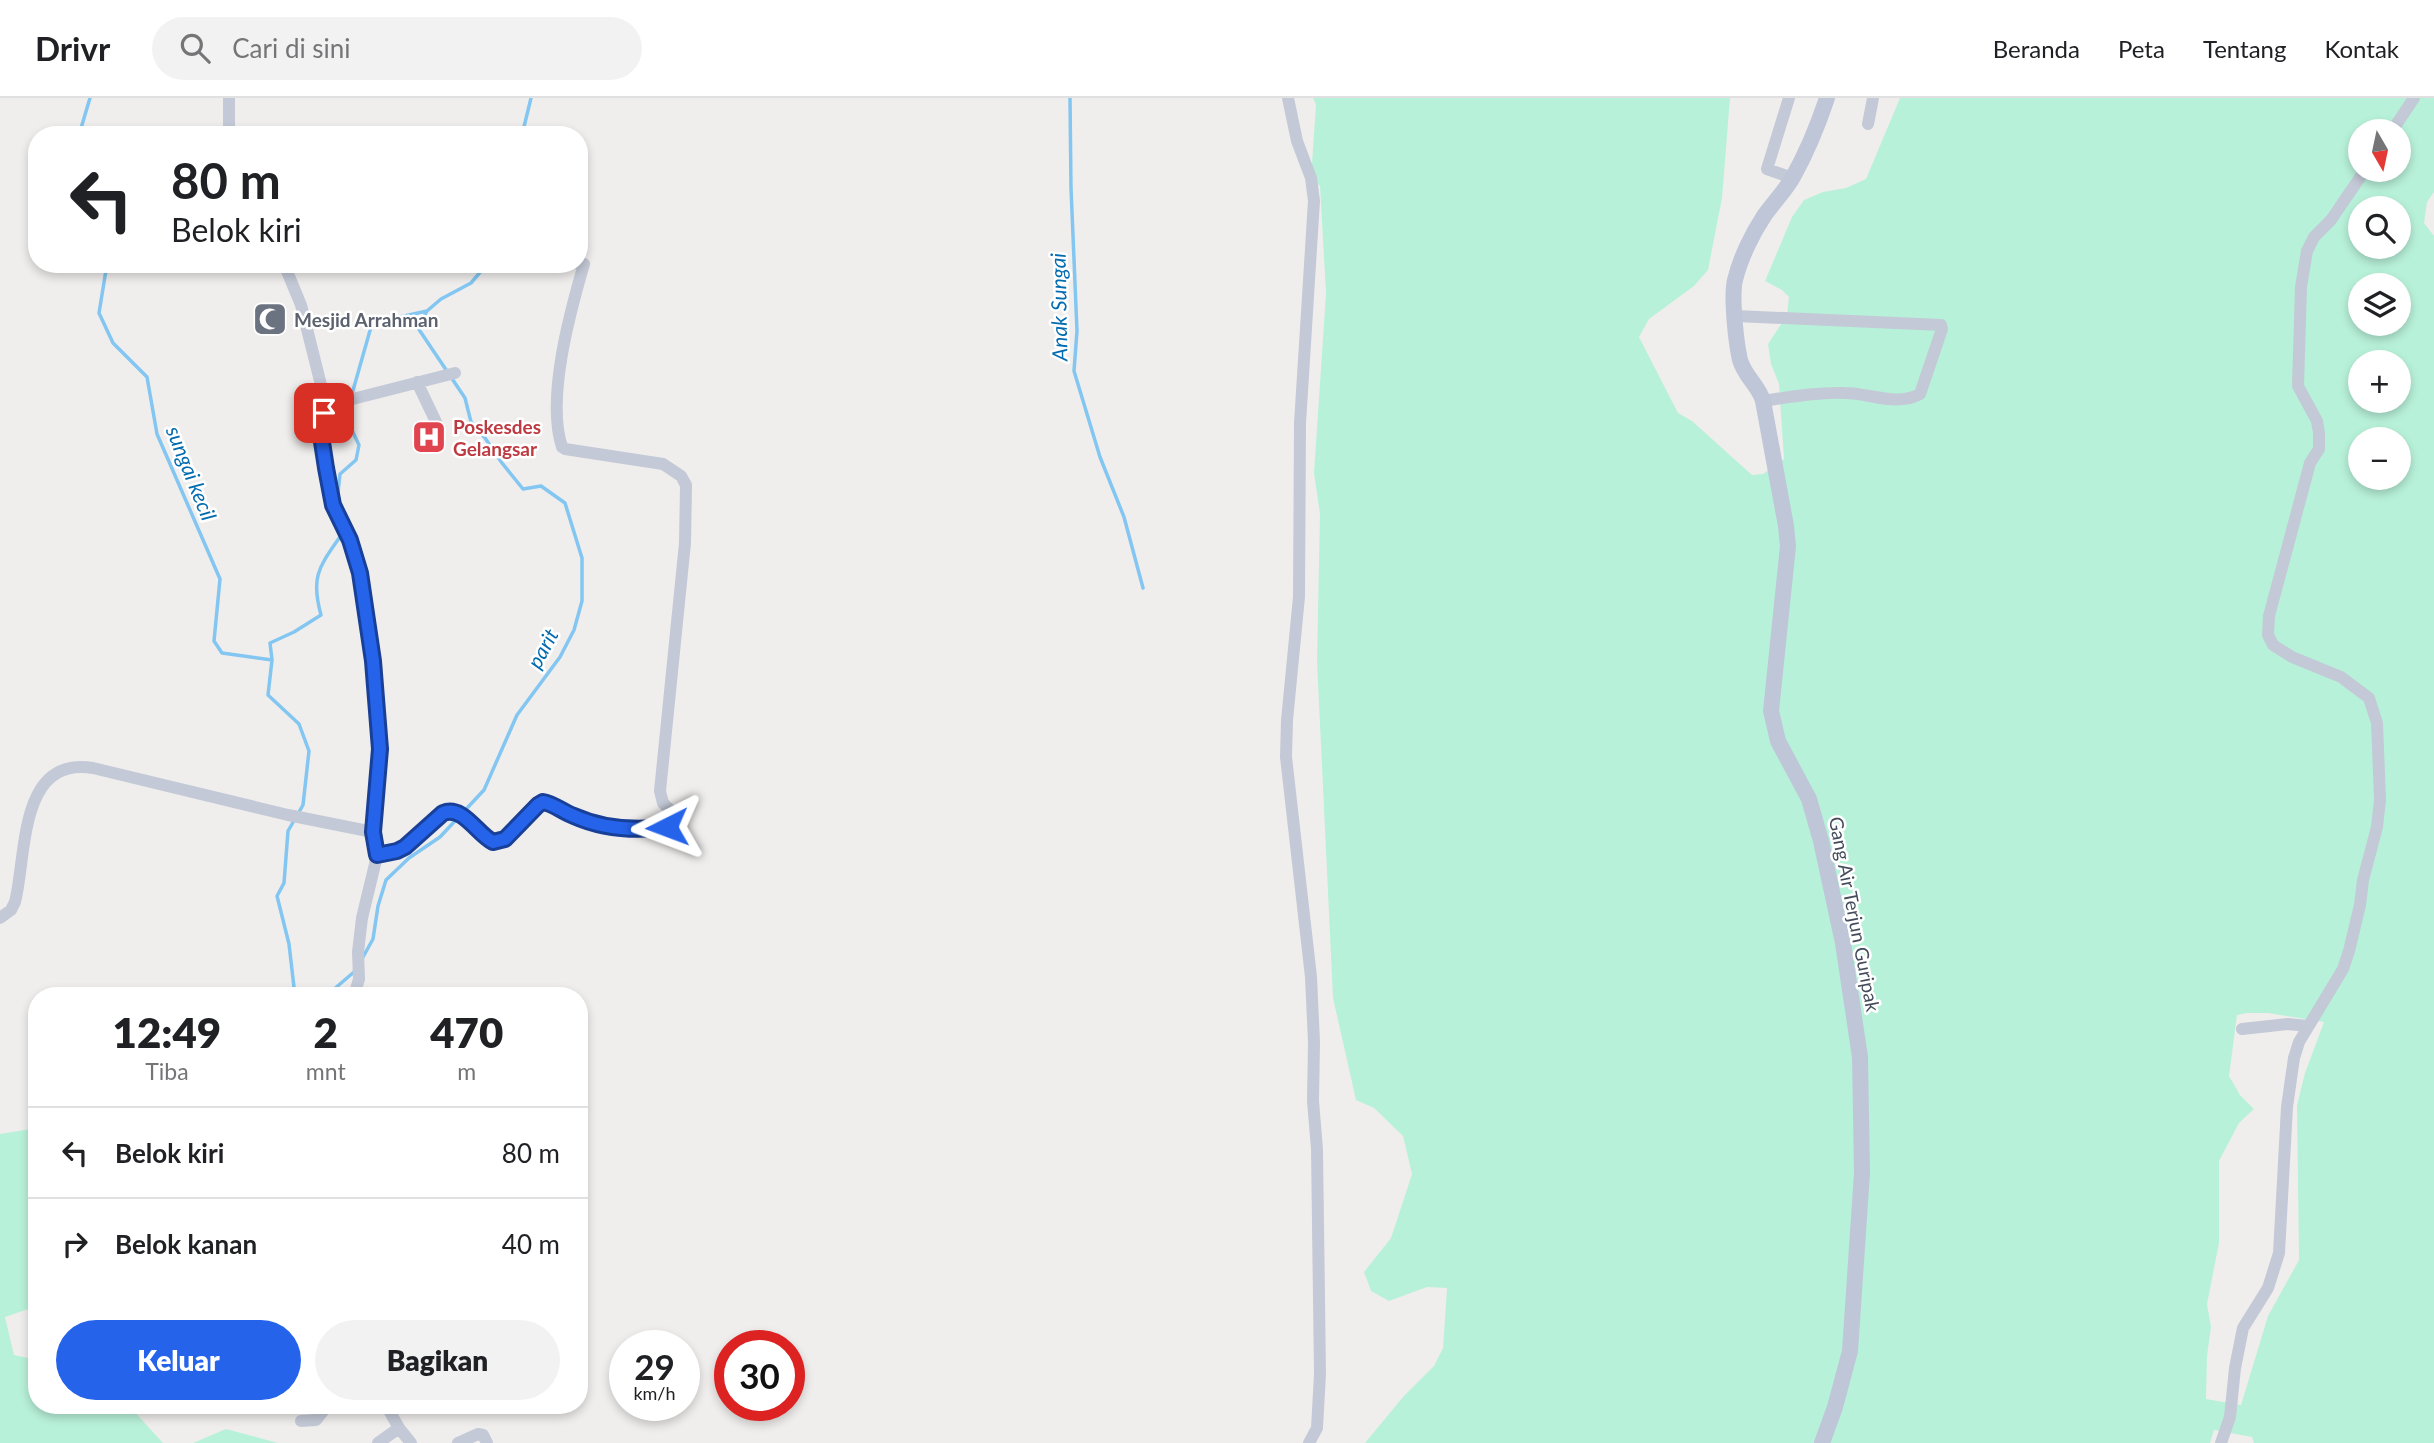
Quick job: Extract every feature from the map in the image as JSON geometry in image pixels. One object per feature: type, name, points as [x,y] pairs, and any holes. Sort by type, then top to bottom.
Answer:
[{"type":"street","points":[[229,98],[229,126]]},
{"type":"street","points":[[1288,98],[1297,141],[1311,178],[1314,201],[1300,423],[1299,597],[1286,757],[1311,977],[1314,1042],[1320,1374],[1317,1428],[1309,1443]]},
{"type":"street","points":[[1789,98],[1767,169],[1792,178]]},
{"type":"street","points":[[1736,316],[1941,325],[1942,329],[1920,394],[1912,399],[1889,400],[1844,393],[1763,401],[1761,393],[1743,368],[1736,316],[1734,290],[1738,271],[1763,218],[1792,178],[1827,98]]},
{"type":"street","points":[[1868,124],[1873,98]]},
{"type":"street","points":[[2400,119],[2414,98]]},
{"type":"street","points":[[2221,1443],[2230,1417],[2242,1328],[2268,1288],[2279,1253],[2287,1107],[2294,1058],[2308,1026],[2343,969],[2349,951],[2377,827],[2380,800],[2379,747],[2374,709],[2369,698],[2341,677],[2292,657],[2273,645],[2268,635],[2269,616],[2310,463],[2319,449],[2317,421],[2298,386],[2301,287],[2307,250],[2357,182]]},
{"type":"street","points":[[288,273],[301,305],[325,406],[322,442],[333,505],[350,540],[360,573],[377,690],[380,764],[373,832],[377,855],[362,918],[357,987]]},
{"type":"street","points":[[377,855],[405,847],[445,812],[461,815],[486,838],[496,842],[505,839],[543,802],[586,821],[626,829],[667,827],[675,819],[663,803],[660,791],[685,533],[686,485],[681,476],[663,464],[596,455],[562,447],[558,422],[559,383],[572,304],[581,273]]},
{"type":"street","points":[[325,406],[455,373]]},
{"type":"street","points":[[417,382],[436,422]]},
{"type":"street","name":"Gang Air Terjun Guripak","points":[[1763,401],[1788,546],[1771,711],[1778,741],[1809,799],[1821,841],[1843,943],[1860,1057],[1860,1216],[1850,1351],[1822,1443]]},
{"type":"street","points":[[0,918],[11,910],[15,902],[34,798],[43,784],[62,771],[77,767],[93,768],[288,815],[373,832]]},
{"type":"street","points":[[2242,1029],[2288,1024],[2308,1026]]},
{"type":"street","points":[[301,1421],[316,1420],[321,1414]]},
{"type":"street","points":[[391,1414],[411,1443]]},
{"type":"street","points":[[378,1443],[399,1429]]},
{"type":"street","points":[[458,1443],[478,1434],[483,1435],[487,1443]]},
{"type":"green space","points":[[1313,98],[1730,98],[1722,198],[1708,270],[1694,286],[1649,319],[1639,337],[1678,413],[1692,421],[1752,475],[1763,474],[1784,459],[1779,384],[1771,364],[1768,344],[1787,315],[1789,297],[1765,281],[1792,217],[1804,200],[1823,192],[1846,188],[1866,179],[1900,98],[2434,98],[2434,192],[2427,202],[2424,223],[2434,236],[2434,1443],[2254,1443],[2252,1437],[2214,1430],[2210,1443],[1365,1443],[1403,1397],[1434,1366],[1443,1348],[1447,1288],[1427,1287],[1389,1301],[1371,1291],[1364,1272],[1391,1238],[1412,1174],[1403,1136],[1374,1108],[1356,1100],[1333,998],[1317,661],[1320,514],[1314,473],[1326,293],[1320,186],[1311,178],[1316,105]],"holes":[[[2268,1013],[2324,1022],[2305,1073],[2297,1105],[2299,1260],[2268,1316],[2241,1405],[2206,1399],[2211,1327],[2207,1304],[2219,1243],[2219,1161],[2239,1123],[2254,1109],[2240,1095],[2229,1076],[2237,1015]]]},
{"type":"green space","points":[[28,1129],[28,1309],[5,1317],[14,1355],[28,1358],[28,1414],[137,1414],[163,1443],[0,1443],[0,1134]]},
{"type":"green space","points":[[226,1429],[278,1443],[193,1443]]},
{"type":"waterway","name":"sungai kecil","points":[[82,126],[90,98]]},
{"type":"waterway","points":[[524,126],[531,98]]},
{"type":"waterway","name":"Anak Sungai","points":[[1070,98],[1077,331],[1074,371],[1100,457],[1124,517],[1143,588]]},
{"type":"waterway","name":"sungai kecil","points":[[106,273],[99,313],[113,343],[147,377],[157,434],[220,579],[214,641],[222,653],[272,660]]},
{"type":"waterway","points":[[337,502],[340,474],[356,460],[359,445],[350,426],[350,401],[371,327],[427,311],[441,299],[471,283],[479,273]]},
{"type":"waterway","name":"parit","points":[[363,957],[373,939],[378,906],[386,880],[409,858],[440,837],[484,790],[517,715],[560,657],[574,630],[582,601],[582,558],[565,503],[541,486],[523,489],[471,422],[465,398],[418,328],[427,311]]},
{"type":"waterway","points":[[294,987],[289,944],[277,896],[284,883],[288,831],[303,805],[309,751],[299,724],[268,695],[272,660],[270,643],[321,615],[317,590],[319,572],[342,534]]},
{"type":"waterway","name":"parit","points":[[336,987],[354,972]]},
{"type":"place","name":"Mesjid Arrahman","points":[[270,319]]},
{"type":"place","name":"Poskesdes Gelangsar","points":[[429,437]]},
{"type":"route","points":[[324,413],[322,442],[333,505],[350,540],[360,573],[377,690],[380,764],[373,832],[377,855],[405,847],[443,813],[449,811],[457,813],[493,842],[505,839],[543,802],[586,821],[600,824],[640,830],[667,827]]}]
